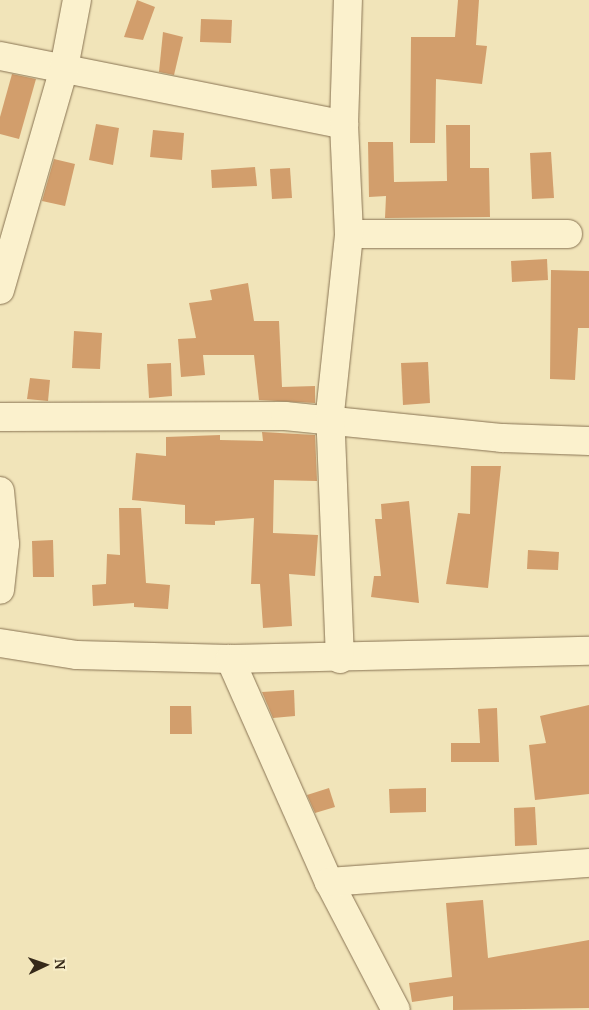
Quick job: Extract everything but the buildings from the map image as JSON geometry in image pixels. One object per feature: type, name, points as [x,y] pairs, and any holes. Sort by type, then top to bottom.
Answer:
[{"type":"street","points":[[0,290],[7,235],[64,68],[77,0]]},
{"type":"street","points":[[340,659],[332,421],[348,234],[344,125],[348,0]]},
{"type":"street","points":[[0,56],[344,125]]},
{"type":"street","points":[[348,234],[568,234]]},
{"type":"street","points":[[0,417],[285,416],[503,438],[589,441]]},
{"type":"street","points":[[0,491],[4,544],[0,590]]},
{"type":"street","points":[[0,643],[77,655],[230,659],[340,659],[589,651]]},
{"type":"street","points":[[230,659],[329,882],[396,1010]]},
{"type":"street","points":[[329,882],[589,863]]}]
